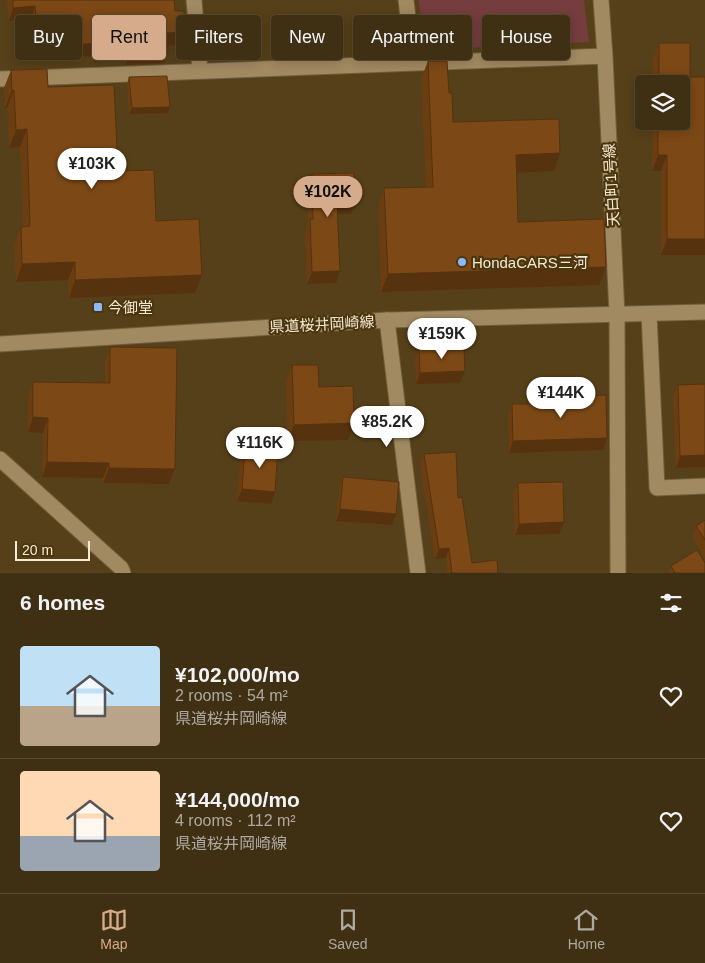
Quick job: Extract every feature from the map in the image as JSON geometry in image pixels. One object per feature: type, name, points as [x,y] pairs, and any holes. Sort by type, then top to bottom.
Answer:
[{"type":"street","points":[[194,0],[200,70]]},
{"type":"street","points":[[406,0],[413,62]]},
{"type":"street","name":"天白町1号線","points":[[601,0],[617,316],[618,573]]},
{"type":"street","points":[[0,79],[605,56]]},
{"type":"street","name":"県道桜井岡崎線","points":[[0,344],[387,320],[617,316],[705,312]]},
{"type":"street","points":[[649,314],[657,488],[705,486]]},
{"type":"street","points":[[387,320],[418,573]]},
{"type":"street","points":[[0,459],[121,568],[123,573]]},
{"type":"shaded area","points":[[419,0],[584,0],[589,42],[570,43],[570,15],[482,15],[482,47],[472,48],[472,15],[420,15]]},
{"type":"building","points":[[13,0],[174,0],[175,11],[184,11],[184,15],[176,15],[176,32],[167,33],[168,51],[166,51],[166,15],[92,15],[92,44],[82,44],[82,15],[36,15],[35,6],[13,8]]},
{"type":"building","points":[[659,43],[690,43],[690,75],[659,75]]},
{"type":"building","points":[[428,61],[447,61],[449,93],[452,93],[453,122],[559,119],[560,153],[516,155],[518,222],[604,219],[606,267],[388,274],[384,188],[433,187]]},
{"type":"building","points":[[47,69],[48,87],[114,85],[118,171],[154,170],[156,221],[199,219],[202,275],[75,280],[75,262],[22,264],[21,227],[30,226],[27,129],[16,130],[11,70]]},
{"type":"building","points":[[167,76],[170,107],[132,108],[129,77]]},
{"type":"building","points":[[690,77],[705,77],[705,239],[667,239],[667,155],[658,155],[658,130],[690,130]]},
{"type":"building","points":[[354,173],[355,202],[337,203],[340,271],[312,272],[310,219],[313,219],[312,174]]},
{"type":"building","points":[[110,347],[177,348],[175,469],[109,468],[109,463],[47,462],[48,418],[33,417],[33,382],[110,383]]},
{"type":"building","points":[[464,347],[465,371],[420,373],[419,348]]},
{"type":"building","points":[[292,365],[318,365],[319,387],[353,386],[354,423],[294,425]]},
{"type":"building","points":[[705,384],[705,455],[680,456],[678,385]]},
{"type":"building","points":[[606,395],[607,438],[513,441],[512,404],[554,404],[554,397]]},
{"type":"building","points":[[245,446],[278,449],[275,492],[242,489]]},
{"type":"building","points":[[456,452],[458,498],[462,497],[472,563],[497,560],[498,573],[452,573],[449,548],[439,549],[424,454]]},
{"type":"building","points":[[343,477],[399,482],[396,514],[340,509]]},
{"type":"building","points":[[563,482],[564,522],[519,524],[518,483]]},
{"type":"building","points":[[705,520],[705,540],[696,526]]},
{"type":"building","points":[[697,550],[705,563],[705,573],[675,573],[671,566]]},
{"type":"place","name":"HondaCARS三河","points":[[462,262]]},
{"type":"place","name":"今御堂","points":[[98,307]]}]
